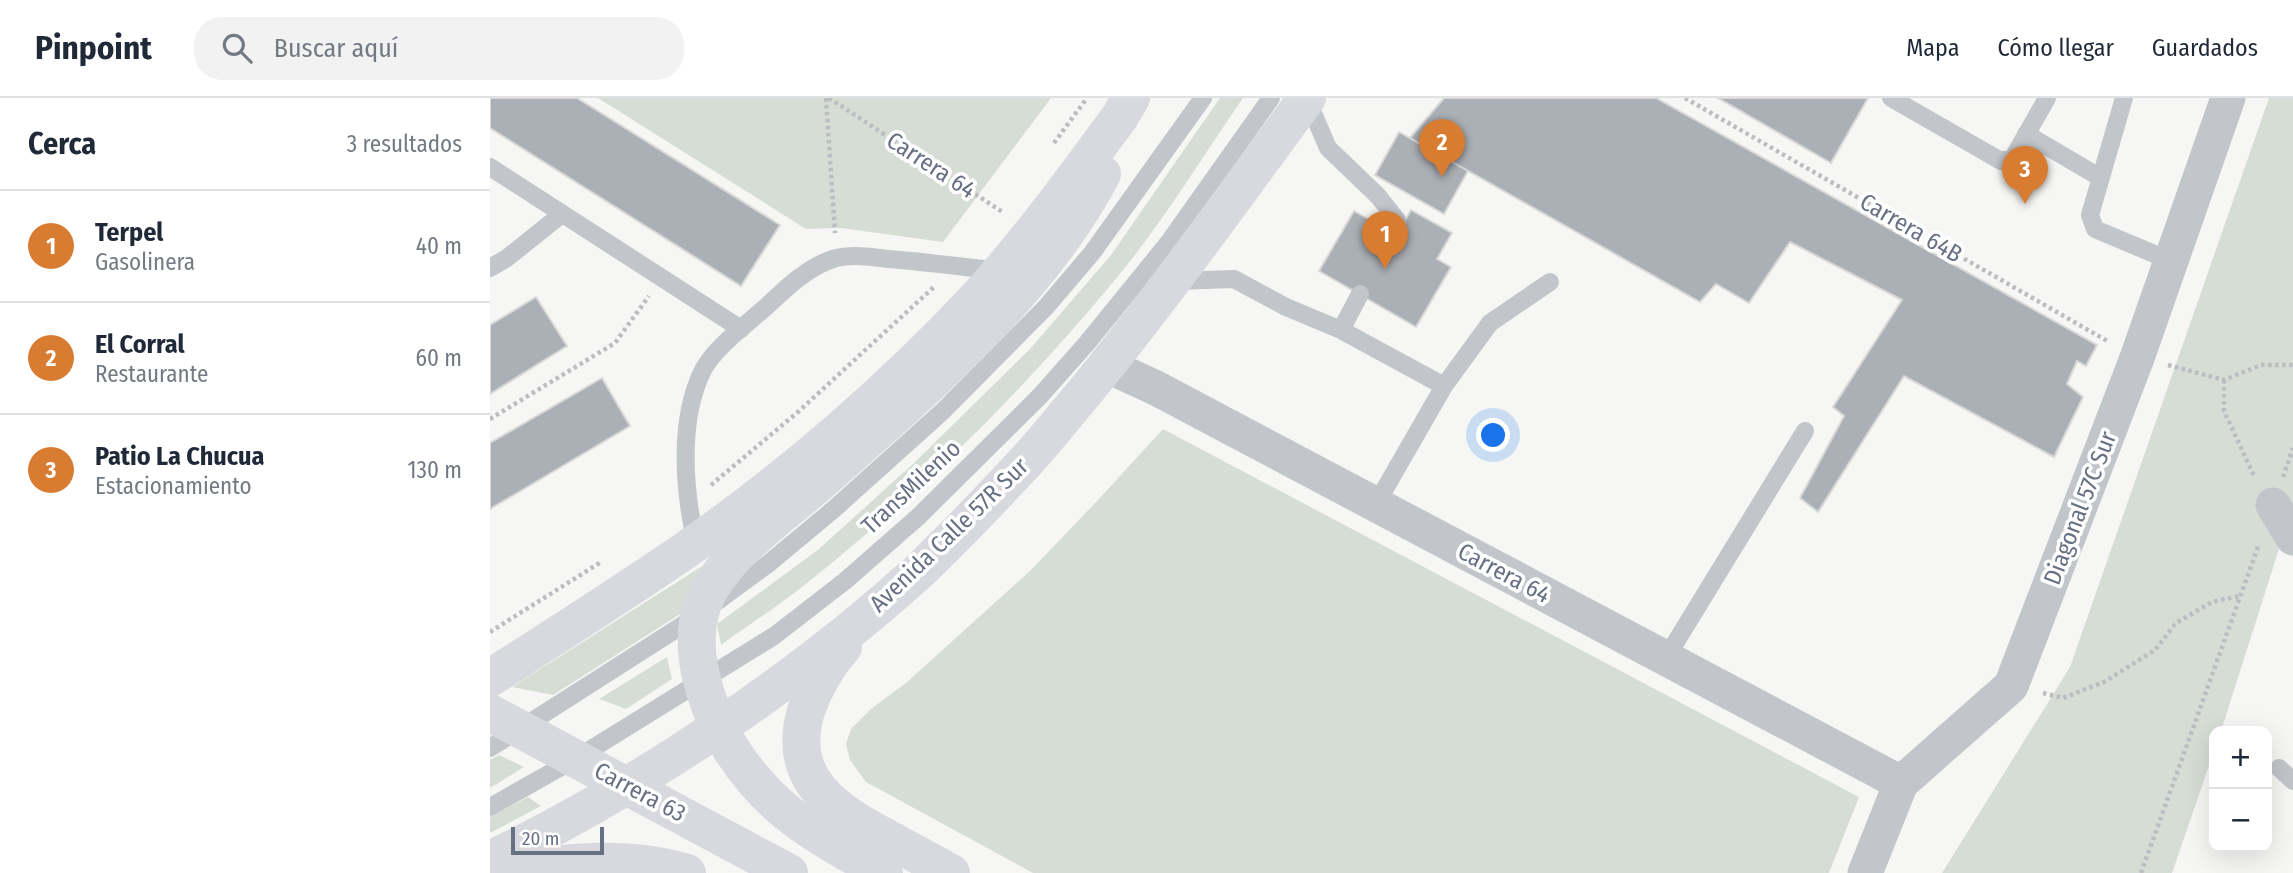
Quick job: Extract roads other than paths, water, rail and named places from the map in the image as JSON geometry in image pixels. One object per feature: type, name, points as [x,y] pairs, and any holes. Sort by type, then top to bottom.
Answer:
[{"type":"main road","points":[[490,678],[695,543],[870,402],[934,341],[1000,271],[1012,220],[1119,118],[1133,98]]},
{"type":"main road","points":[[884,873],[807,829],[761,790],[743,768],[718,727],[702,683],[698,657],[700,614],[718,578],[734,559],[927,386],[1000,313],[1048,259],[1096,187],[1133,98]]},
{"type":"main road","name":"Avenida Calle 57R Sur","points":[[490,860],[627,785],[718,727],[816,656],[882,603],[939,551],[1031,456],[1106,365],[1172,281],[1307,98]]},
{"type":"main road","points":[[882,603],[840,650],[810,699],[802,726],[806,770],[817,789],[836,808],[951,873]]},
{"type":"main road","name":"Carrera 63","points":[[506,721],[789,873]]},
{"type":"main road","points":[[509,873],[570,864],[611,863],[645,864],[687,873]]},
{"type":"street","name":"Diagonal 57C Sur","points":[[1865,873],[1901,783],[2011,686],[2137,358],[2228,98]]},
{"type":"street","name":"Carrera 64","points":[[1106,365],[1156,388],[1901,783]]},
{"type":"street","points":[[2273,505],[2293,538]]},
{"type":"lane","name":"TransMilenio","points":[[490,748],[506,721],[700,614],[768,564],[834,509],[996,359],[1046,307],[1091,253],[1203,98]]},
{"type":"lane","name":"TransMilenio","points":[[490,807],[702,683],[774,636],[845,581],[918,517],[1040,396],[1087,343],[1169,242],[1271,98]]},
{"type":"lane","points":[[1307,98],[1328,148],[1378,196],[1396,220],[1396,235]]},
{"type":"lane","points":[[1891,98],[2001,161],[2013,158],[2047,98]]},
{"type":"lane","points":[[2124,98],[2090,215],[2095,229],[2171,261]]},
{"type":"lane","points":[[2026,134],[2101,178]]},
{"type":"lane","points":[[490,167],[741,329]]},
{"type":"lane","points":[[490,268],[507,258],[562,214]]},
{"type":"lane","points":[[695,543],[687,506],[685,463],[688,428],[696,390],[704,369],[741,329],[810,270],[837,258],[862,257],[1000,271]]},
{"type":"lane","points":[[1172,281],[1234,279],[1286,307],[1341,330],[1444,386]]},
{"type":"lane","points":[[1375,506],[1444,386],[1490,323],[1550,282]]},
{"type":"lane","points":[[1341,330],[1360,294]]},
{"type":"lane","points":[[1666,658],[1805,431]]},
{"type":"lane","points":[[2279,768],[2293,781]]},
{"type":"place","name":"El Corral","points":[[1442,177]]},
{"type":"place","name":"Patio La Chucua","points":[[2025,204]]},
{"type":"place","name":"Terpel","points":[[1385,269]]}]
